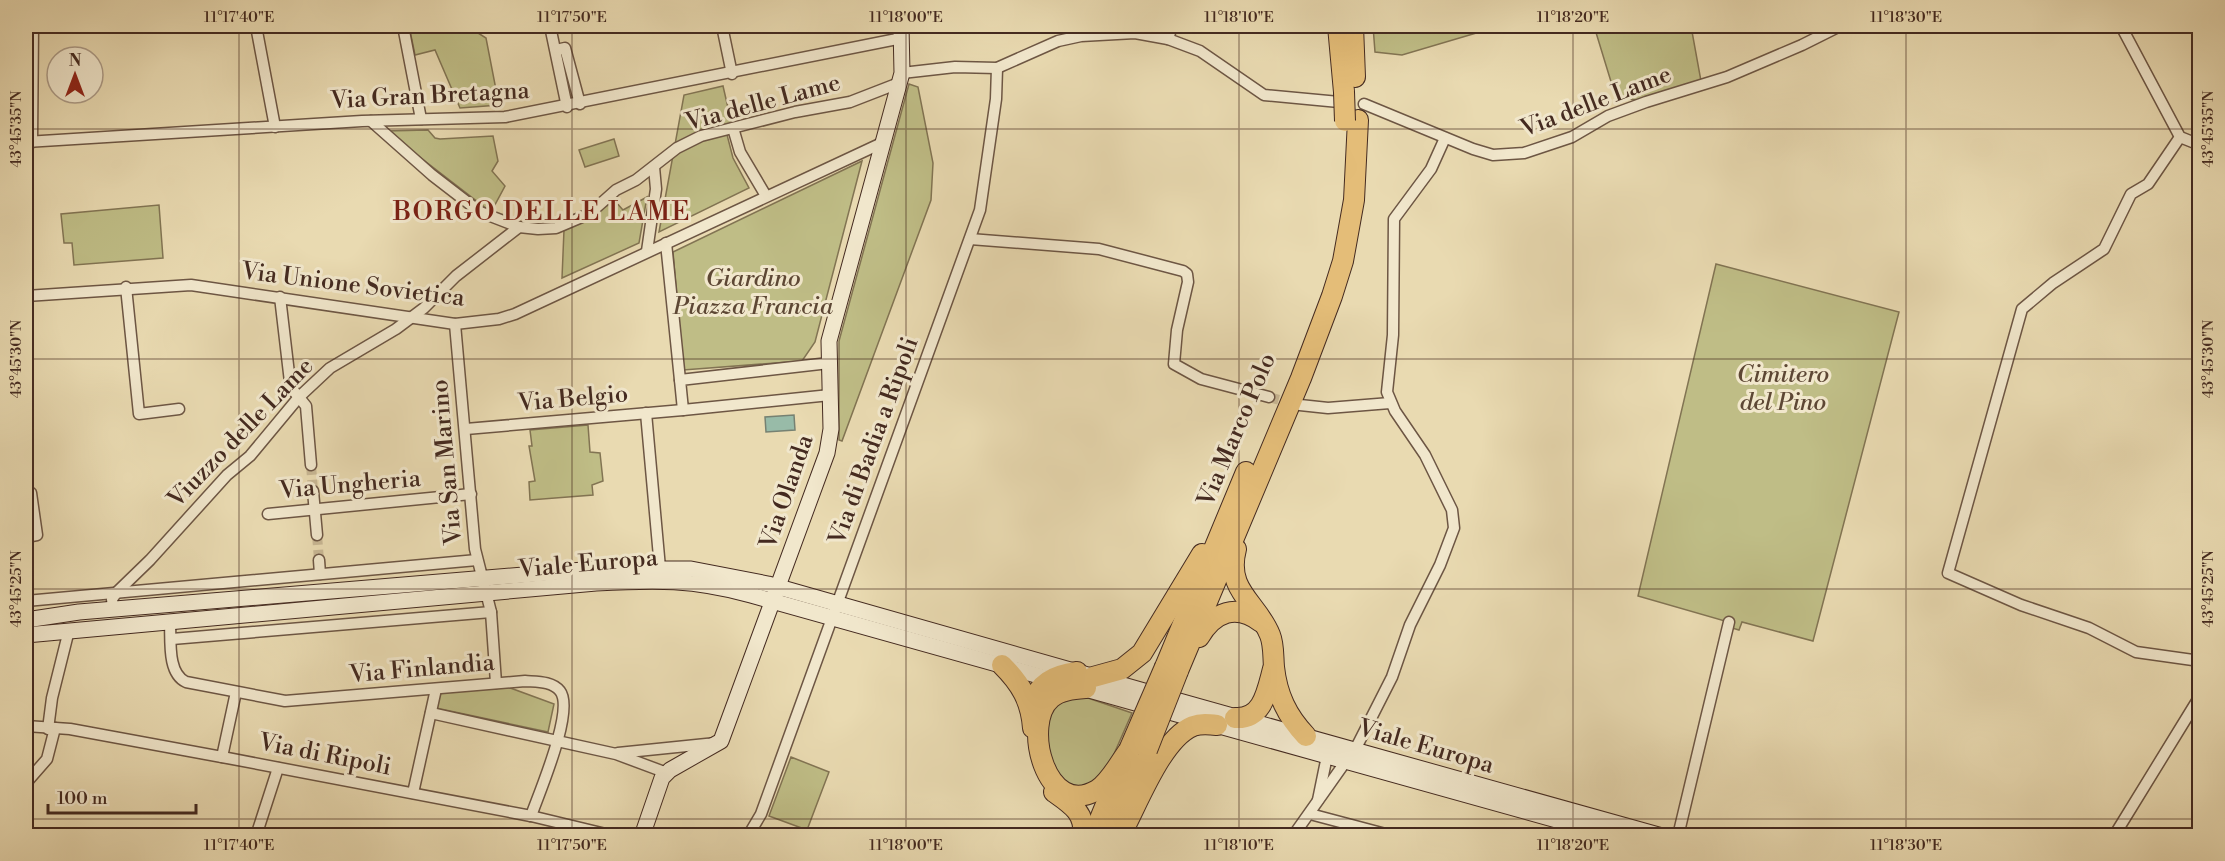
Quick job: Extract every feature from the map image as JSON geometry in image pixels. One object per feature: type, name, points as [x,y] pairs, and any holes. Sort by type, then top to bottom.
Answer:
[{"type":"highway","name":"Via Marco Polo","points":[[1338,26],[1351,105]]},
{"type":"highway","name":"Via Marco Polo","points":[[1107,836],[1138,750],[1241,502],[1301,378],[1337,280],[1354,200],[1351,105],[1353,26]]},
{"type":"highway","points":[[1241,502],[1233,572],[1240,590],[1266,625],[1272,640],[1274,666],[1285,709],[1306,736]]},
{"type":"highway","points":[[1138,750],[1095,792],[1080,794],[1067,792],[1050,780],[1041,752],[1042,711],[1048,700],[1059,693],[1085,679],[1122,669],[1142,653],[1241,502]]},
{"type":"highway","points":[[1172,669],[1205,627],[1220,615],[1240,611],[1252,615],[1266,625]]},
{"type":"highway","points":[[1002,665],[1023,689],[1031,706],[1038,773],[1049,789],[1077,809],[1083,823],[1083,836]]},
{"type":"highway","points":[[1120,836],[1172,742],[1193,726],[1246,718],[1259,709],[1274,666]]},
{"type":"highway","points":[[1031,706],[1038,688],[1052,678],[1085,679]]},
{"type":"highway","name":"Via Marco Polo","points":[[1093,836],[1138,750]]},
{"type":"main road","name":"Via Olanda","points":[[719,744],[829,446],[829,363],[832,329],[900,78],[902,32]]},
{"type":"main road","name":"Viale Europa","points":[[26,620],[113,609],[607,568],[708,571],[775,594],[1085,679],[1142,698]]},
{"type":"main road","name":"Viale Europa","points":[[26,635],[596,583],[668,579],[775,594]]},
{"type":"main road","name":"Viale Europa","points":[[835,611],[1002,665],[1052,678]]},
{"type":"main road","name":"Viale Europa","points":[[1176,707],[1226,721],[1324,755],[1350,756],[1662,836]]},
{"type":"main road","name":"Viale Europa","points":[[1226,721],[1306,736],[1350,756],[1614,836]]},
{"type":"main road","points":[[642,836],[660,782],[667,773],[719,744]]},
{"type":"street","points":[[29,142],[33,26]]},
{"type":"street","points":[[255,26],[275,127]]},
{"type":"street","points":[[403,26],[421,119]]},
{"type":"street","points":[[550,26],[567,106]]},
{"type":"street","points":[[722,26],[732,74]]},
{"type":"street","points":[[1168,39],[1172,26]]},
{"type":"street","name":"Via delle Lame","points":[[371,121],[432,175],[480,212],[519,227],[538,230],[569,223],[589,214],[616,190],[654,168],[683,144],[795,112],[850,102],[900,78],[955,67],[997,68],[1058,41],[1082,36],[1135,33],[1168,39],[1205,53],[1264,95],[1351,105],[1492,155],[1524,153],[1572,137],[1608,117],[1646,102],[1727,77],[1840,26]]},
{"type":"street","points":[[2121,26],[2180,137],[2199,146]]},
{"type":"street","name":"Via Gran Bretagna","points":[[29,142],[371,121],[505,117],[732,74],[902,32]]},
{"type":"street","points":[[556,50],[565,48],[580,104]]},
{"type":"street","name":"Via di Badia a Ripoli","points":[[748,836],[759,820],[980,210],[996,99],[997,68]]},
{"type":"street","points":[[733,128],[744,161],[766,196]]},
{"type":"street","points":[[2180,137],[2148,184],[2132,194],[2104,249],[2053,283],[2022,309],[1948,573],[2021,605],[2089,628],[2136,652],[2199,661]]},
{"type":"street","points":[[1293,836],[1350,756],[1392,677],[1410,625],[1440,565],[1454,528],[1452,510],[1425,455],[1390,403],[1387,392],[1393,335],[1394,219],[1431,169],[1444,138]]},
{"type":"street","name":"Via Unione Sovietica","points":[[26,296],[126,287],[191,285],[455,324],[510,316],[882,143]]},
{"type":"street","points":[[648,251],[656,189],[654,168]]},
{"type":"street","name":"Viuzzo delle Lame","points":[[117,591],[150,560],[227,475],[250,456],[299,397],[330,368],[424,308],[456,276],[519,227]]},
{"type":"street","points":[[970,239],[1099,249],[1183,271],[1187,274],[1188,282],[1177,330],[1174,364],[1201,379],[1269,397]]},
{"type":"street","points":[[666,243],[683,410]]},
{"type":"street","points":[[126,287],[139,414],[179,410]]},
{"type":"street","points":[[280,297],[290,382],[306,406],[310,465]]},
{"type":"street","name":"Via San Marino","points":[[455,324],[477,560],[491,612],[496,683]]},
{"type":"street","points":[[680,380],[829,363]]},
{"type":"street","name":"Via Belgio","points":[[465,429],[830,395]]},
{"type":"street","points":[[1300,405],[1328,408],[1390,403]]},
{"type":"street","points":[[646,413],[660,568]]},
{"type":"street","points":[[313,491],[316,535]]},
{"type":"street","points":[[26,494],[31,493],[37,535],[26,537]]},
{"type":"street","name":"Via Ungheria","points":[[268,514],[471,494]]},
{"type":"street","points":[[319,560],[320,574]]},
{"type":"street","points":[[26,601],[477,560]]},
{"type":"street","points":[[113,609],[112,599],[117,591]]},
{"type":"street","points":[[170,622],[172,639],[491,612]]},
{"type":"street","points":[[1678,836],[1729,622]]},
{"type":"street","points":[[26,783],[47,759],[52,728],[52,698],[69,630]]},
{"type":"street","name":"Via Finlandia","points":[[172,639],[173,668],[179,678],[186,682],[285,702],[496,683],[538,682],[559,690],[565,705],[557,740],[531,816]]},
{"type":"street","points":[[413,793],[436,689]]},
{"type":"street","points":[[222,757],[236,692]]},
{"type":"street","points":[[2114,836],[2199,696]]},
{"type":"street","points":[[431,713],[616,754],[667,773]]},
{"type":"street","name":"Via di Ripoli","points":[[26,726],[70,729],[222,757],[531,816],[614,836]]},
{"type":"street","points":[[616,754],[706,742],[719,744]]},
{"type":"street","points":[[1317,803],[1324,755]]},
{"type":"street","points":[[256,836],[278,768]]},
{"type":"street","points":[[1310,814],[1393,836]]},
{"type":"street","name":"Via di Badia a Ripoli","points":[[759,820],[759,836]]},
{"type":"green space","points":[[409,26],[477,26],[478,33],[486,38],[499,105],[460,108],[435,50],[415,55]]},
{"type":"green space","points":[[1373,26],[1500,26],[1402,55],[1375,52]]},
{"type":"green space","points":[[1594,26],[1691,26],[1701,81],[1639,100],[1616,98]]},
{"type":"green space","points":[[909,84],[918,87],[933,163],[931,200],[842,441],[839,440],[839,341]]},
{"type":"green space","points":[[723,86],[732,125],[725,127],[733,158],[749,188],[659,232],[684,95]]},
{"type":"green space","points":[[428,130],[435,138],[440,139],[493,136],[498,161],[492,171],[505,186],[491,212],[386,131]]},
{"type":"green space","points":[[614,139],[619,156],[585,167],[579,150]]},
{"type":"green space","name":"Giardino Piazza Francia","points":[[862,161],[815,342],[802,361],[683,370],[673,252]]},
{"type":"green space","points":[[647,197],[639,243],[562,278],[564,230],[615,201],[623,210]]},
{"type":"green space","points":[[159,205],[163,258],[74,265],[72,243],[64,243],[61,214]]},
{"type":"green space","name":"Cimitero del Pino","points":[[1716,264],[1899,312],[1813,641],[1742,622],[1739,630],[1732,628],[1732,623],[1638,596]]},
{"type":"green space","points":[[588,425],[590,452],[600,453],[603,481],[592,485],[593,495],[530,500],[529,482],[535,481],[529,446],[532,446],[530,430]]},
{"type":"green space","points":[[505,686],[554,704],[548,732],[436,708],[440,693]]},
{"type":"green space","points":[[1082,696],[1132,713],[1103,779],[1072,790],[1048,772],[1046,712],[1053,703]]},
{"type":"green space","points":[[791,757],[829,772],[807,830],[769,816]]},
{"type":"shaded area","points":[[794,415],[795,430],[766,432],[765,417]]},
{"type":"tunnel","points":[[1269,397],[1294,404]]},
{"type":"tunnel","points":[[311,465],[313,491]]},
{"type":"tunnel","points":[[317,535],[319,560]]},
{"type":"district","name":"BORGO DELLE LAME","points":[[542,212]]}]
